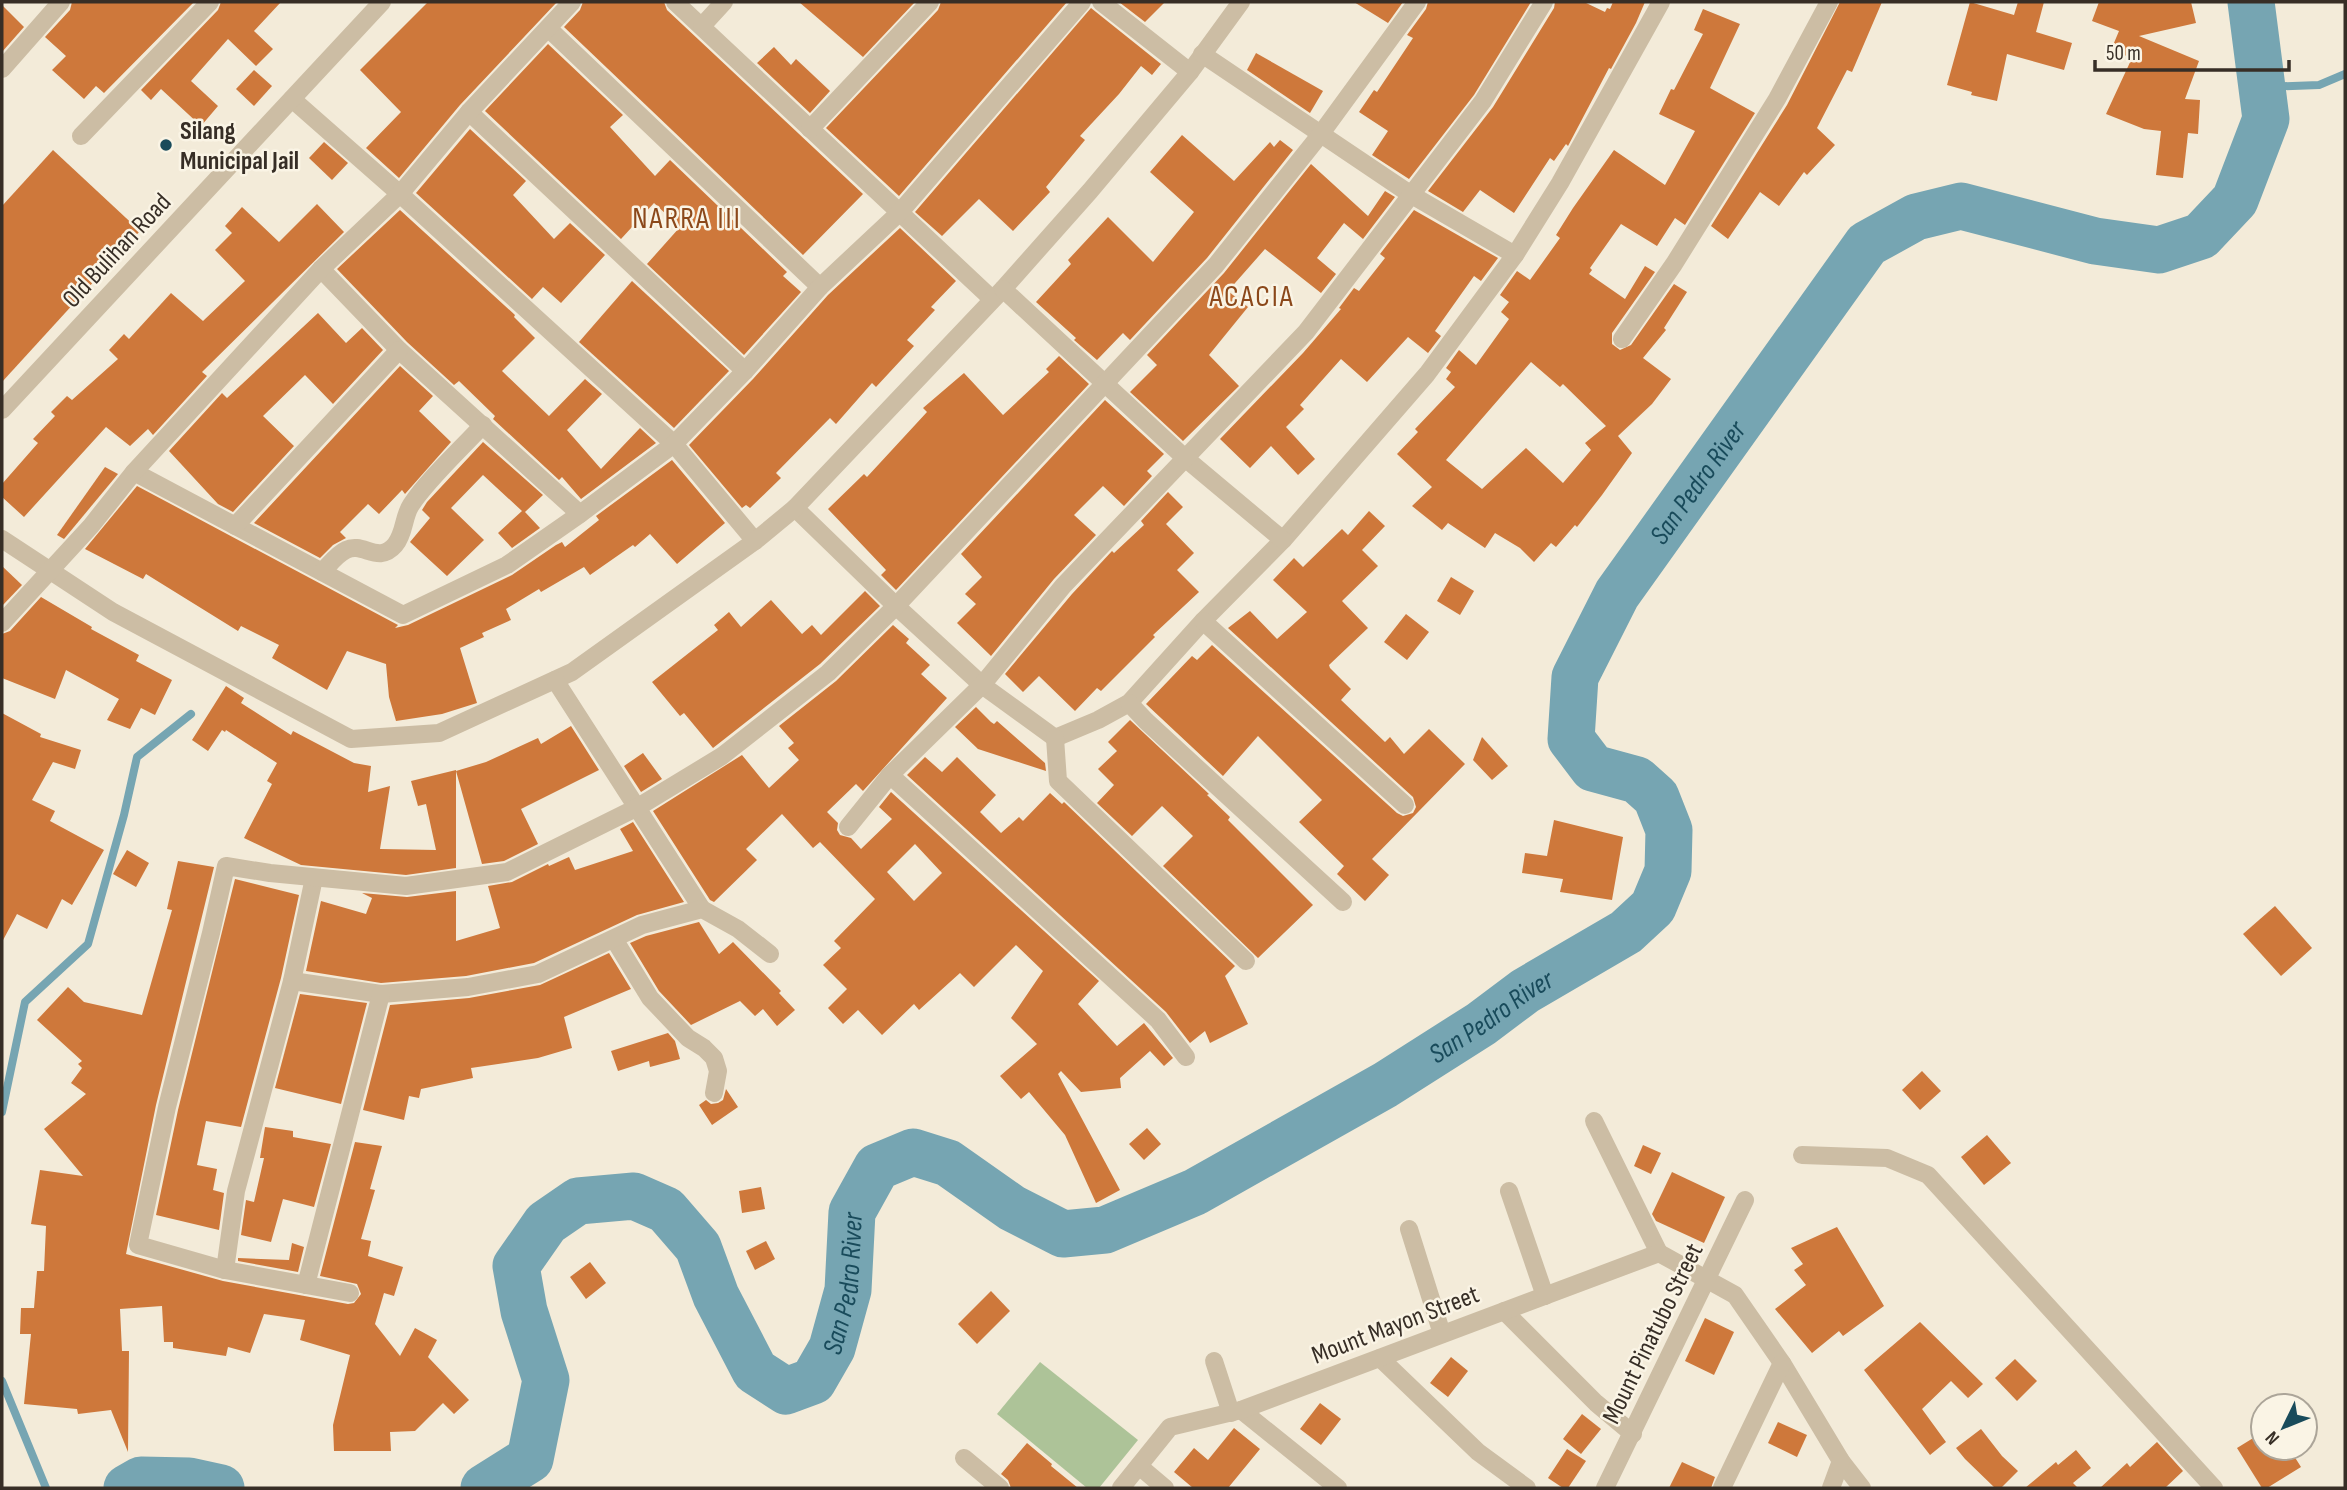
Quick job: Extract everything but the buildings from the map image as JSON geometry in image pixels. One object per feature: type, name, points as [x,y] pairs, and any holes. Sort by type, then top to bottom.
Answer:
[{"type":"street","points":[[2,69],[61,2]]},
{"type":"street","points":[[80,136],[210,2]]},
{"type":"street","name":"Old Bulihan Road","points":[[2,410],[382,2]]},
{"type":"street","points":[[2,623],[91,526],[134,472],[321,269],[400,194],[469,112],[572,2]]},
{"type":"street","points":[[675,2],[900,212],[1283,540]]},
{"type":"street","points":[[702,26],[724,2]]},
{"type":"street","points":[[810,129],[930,2]]},
{"type":"street","points":[[134,472],[402,615],[508,565],[674,444],[745,371],[820,287],[900,212],[1082,2]]},
{"type":"street","points":[[1101,2],[1190,72]]},
{"type":"street","points":[[2,539],[113,612],[351,739],[439,733],[572,672],[755,541],[795,508],[998,294],[1090,191],[1190,72],[1241,2]]},
{"type":"street","points":[[350,1293],[225,1270],[138,1245],[167,1107],[226,866],[314,878],[406,886],[507,872],[638,807],[722,756],[828,673],[896,606],[1216,265],[1320,135],[1416,2]]},
{"type":"street","points":[[848,827],[890,775],[982,685],[1063,586],[1306,332],[1483,101],[1544,2]]},
{"type":"street","points":[[1055,738],[1098,720],[1129,703],[1203,621],[1283,540],[1427,374],[1515,255],[1560,183],[1661,2]]},
{"type":"street","points":[[1622,339],[1674,264],[1777,99],[1829,2]]},
{"type":"street","points":[[549,29],[820,287]]},
{"type":"street","points":[[1202,54],[1410,194],[1515,255]]},
{"type":"street","points":[[292,99],[674,444],[755,541]]},
{"type":"street","points":[[469,112],[745,371]]},
{"type":"street","points":[[321,269],[399,350],[580,514]]},
{"type":"street","points":[[235,526],[399,350]]},
{"type":"street","points":[[322,572],[346,549],[359,548],[372,554],[384,553],[395,545],[412,503],[483,425]]},
{"type":"street","points":[[795,508],[982,685],[1055,738]]},
{"type":"street","points":[[1203,621],[1405,805]]},
{"type":"street","points":[[555,680],[702,909],[738,929],[770,954]]},
{"type":"street","points":[[1129,703],[1343,902]]},
{"type":"street","points":[[1055,738],[1058,782],[1246,961]]},
{"type":"street","points":[[890,775],[1158,1020],[1186,1057]]},
{"type":"street","points":[[225,1270],[236,1191],[292,981],[314,878]]},
{"type":"street","points":[[292,981],[381,994],[468,987],[538,974],[642,925],[702,909]]},
{"type":"street","points":[[614,939],[650,999],[682,1032],[714,1058],[718,1071],[714,1093]]},
{"type":"street","points":[[306,1285],[381,994]]},
{"type":"street","points":[[1594,1121],[1659,1253],[1735,1295],[1782,1363],[1842,1461],[1863,1488]]},
{"type":"street","points":[[1802,1155],[1887,1158],[1928,1175],[2214,1488]]},
{"type":"street","points":[[1509,1191],[1545,1296]]},
{"type":"street","name":"Mount Pinatubo Street","points":[[1605,1488],[1745,1200]]},
{"type":"street","points":[[1409,1229],[1443,1334]]},
{"type":"street","name":"Mount Mayon Street","points":[[1121,1488],[1170,1427],[1236,1411],[1659,1253]]},
{"type":"street","points":[[1504,1311],[1597,1403],[1633,1434]]},
{"type":"street","points":[[1380,1358],[1478,1451],[1527,1488]]},
{"type":"street","points":[[1214,1361],[1236,1411],[1338,1488]]},
{"type":"street","points":[[1722,1488],[1782,1363]]},
{"type":"street","points":[[964,1458],[1000,1488]]},
{"type":"street","points":[[1831,1488],[1842,1461]]},
{"type":"street","points":[[1139,1466],[1165,1488]]},
{"type":"green space","points":[[1040,1362],[1138,1440],[1099,1488],[1087,1488],[997,1414]]},
{"type":"waterway","name":"San Pedro River","points":[[484,1488],[530,1459],[546,1380],[524,1311],[516,1266],[546,1223],[578,1201],[634,1196],[666,1210],[698,1247],[716,1296],[755,1371],[786,1391],[813,1381],[832,1348],[848,1290],[852,1212],[877,1167],[913,1152],[948,1163],[1012,1208],[1063,1234],[1105,1230],[1195,1192],[1385,1085],[1481,1024],[1525,991],[1626,932],[1653,907],[1668,871],[1669,830],[1656,797],[1637,780],[1593,768],[1571,739],[1575,677],[1617,594],[1867,244],[1916,217],[1961,206],[2095,241],[2159,250],[2201,236],[2235,200],[2266,119],[2251,2]]},
{"type":"waterway","points":[[2263,87],[2319,85],[2345,74]]},
{"type":"waterway","points":[[2,1112],[25,1002],[88,944],[124,815],[137,757],[191,714]]},
{"type":"waterway","points":[[2,1381],[46,1488]]},
{"type":"waterway","name":"San Pedro River","points":[[127,1488],[141,1480],[189,1481],[221,1488]]},
{"type":"place","name":"Silang Municipal Jail","points":[[166,145]]},
{"type":"district","name":"NARRA III","points":[[687,218]]},
{"type":"district","name":"ACACIA","points":[[1252,296]]}]
